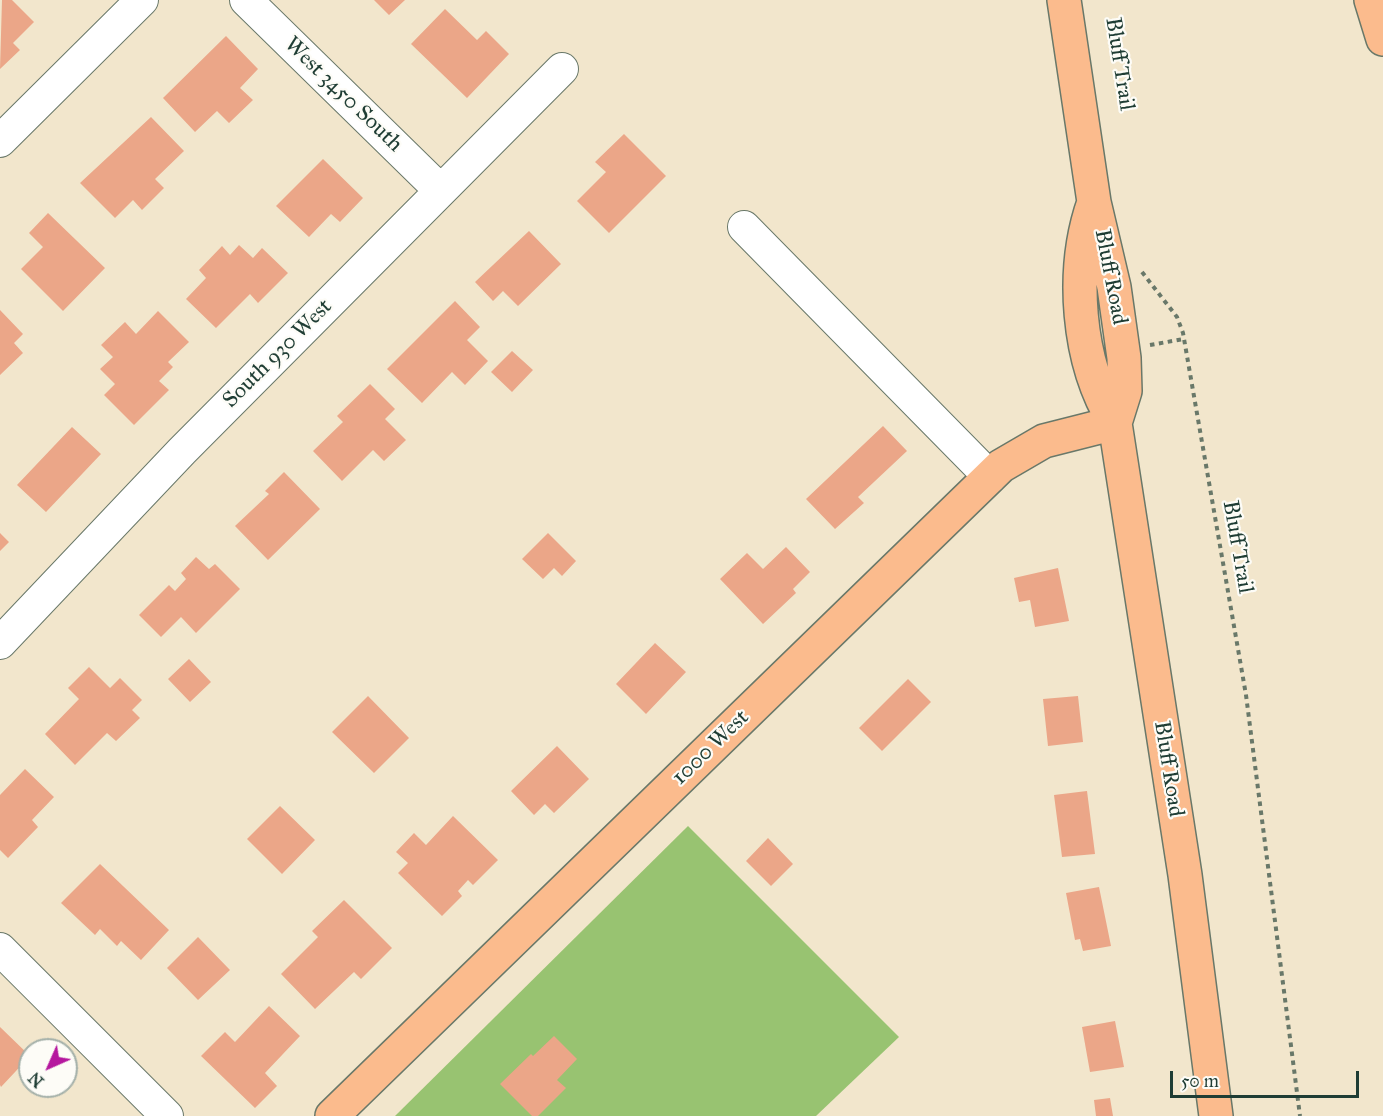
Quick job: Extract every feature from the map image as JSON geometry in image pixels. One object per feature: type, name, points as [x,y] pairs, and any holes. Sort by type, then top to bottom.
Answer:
[{"type":"main road","name":"Bluff Road","points":[[1064,0],[1094,202],[1081,246],[1079,298],[1094,379],[1115,423],[1185,875],[1216,1116]]},
{"type":"main road","points":[[1371,0],[1383,39]]},
{"type":"main road","name":"1000 West","points":[[332,1116],[990,477],[1012,458],[1044,441],[1115,423]]},
{"type":"street","points":[[0,141],[142,0]]},
{"type":"street","name":"West 3450 South","points":[[246,0],[440,190]]},
{"type":"street","name":"South 930 West","points":[[0,643],[182,451],[562,69]]},
{"type":"street","points":[[744,227],[990,477]]},
{"type":"street","points":[[0,949],[167,1116]]},
{"type":"path","name":"Bluff Trail","points":[[1138,265],[1177,317],[1183,333],[1246,695],[1300,1116]]},
{"type":"green space","points":[[688,826],[899,1037],[816,1116],[395,1116]]},
{"type":"building","points":[[2,0],[12,0],[34,22],[13,43],[20,50],[0,69]]},
{"type":"building","points":[[374,0],[405,0],[389,15]]},
{"type":"building","points":[[445,9],[477,40],[486,31],[509,54],[467,98],[411,44]]},
{"type":"building","points":[[226,36],[258,69],[240,88],[253,100],[229,123],[217,111],[195,132],[163,98]]},
{"type":"building","points":[[151,117],[184,151],[155,179],[164,188],[142,210],[133,200],[115,218],[80,183]]},
{"type":"building","points":[[624,134],[666,176],[609,233],[577,201],[606,172],[595,162]]},
{"type":"building","points":[[323,159],[363,198],[340,222],[331,214],[309,237],[276,206]]},
{"type":"building","points":[[48,213],[105,268],[63,311],[21,269],[43,247],[29,233]]},
{"type":"building","points":[[529,231],[561,264],[518,306],[503,291],[493,301],[475,282]]},
{"type":"building","points":[[239,245],[253,258],[262,248],[288,273],[258,303],[250,294],[216,328],[186,299],[206,278],[199,270],[222,246],[230,255]]},
{"type":"building","points":[[455,301],[480,327],[467,340],[488,361],[465,385],[452,372],[422,403],[387,369]]},
{"type":"building","points":[[0,310],[23,334],[14,343],[23,353],[0,375]]},
{"type":"building","points":[[158,311],[189,342],[168,362],[173,367],[159,381],[169,390],[134,425],[104,395],[115,384],[100,369],[113,357],[101,345],[125,322],[136,334]]},
{"type":"building","points":[[512,351],[533,370],[512,392],[491,372]]},
{"type":"building","points":[[370,384],[395,409],[385,419],[406,440],[384,461],[373,450],[342,481],[313,451],[343,422],[337,416]]},
{"type":"building","points":[[883,426],[907,451],[858,497],[864,503],[835,529],[806,499]]},
{"type":"building","points":[[72,427],[101,454],[46,512],[17,485]]},
{"type":"building","points":[[284,472],[320,509],[268,560],[235,526],[269,494],[265,491]]},
{"type":"building","points":[[0,533],[9,542],[0,551]]},
{"type":"building","points":[[548,533],[576,561],[562,576],[554,568],[543,579],[522,559]]},
{"type":"building","points":[[786,547],[810,572],[793,589],[796,593],[763,624],[720,579],[747,553],[763,569]]},
{"type":"building","points":[[196,557],[209,569],[215,564],[240,589],[196,633],[181,617],[161,637],[139,615],[169,585],[175,591],[186,579],[181,573]]},
{"type":"building","points":[[1058,568],[1069,621],[1035,627],[1030,600],[1019,602],[1014,578]]},
{"type":"building","points":[[655,643],[686,672],[646,714],[616,684]]},
{"type":"building","points":[[189,659],[211,682],[190,702],[168,679]]},
{"type":"building","points":[[89,667],[110,688],[120,678],[142,700],[132,710],[140,718],[116,741],[107,733],[75,765],[45,734],[79,699],[68,688]]},
{"type":"building","points":[[908,679],[931,702],[882,751],[859,728]]},
{"type":"building","points":[[368,696],[409,738],[374,773],[332,732]]},
{"type":"building","points":[[1078,696],[1083,742],[1048,746],[1043,699]]},
{"type":"building","points":[[557,746],[589,779],[554,813],[545,804],[534,815],[511,791]]},
{"type":"building","points":[[25,769],[54,797],[32,820],[38,827],[8,858],[0,850],[0,795]]},
{"type":"building","points":[[1087,791],[1095,854],[1062,857],[1054,795]]},
{"type":"building","points":[[280,806],[315,840],[282,874],[247,839]]},
{"type":"building","points":[[453,816],[498,860],[473,885],[468,880],[458,891],[462,896],[442,916],[398,873],[408,863],[396,852],[414,833],[426,845]]},
{"type":"building","points":[[768,838],[793,864],[771,886],[746,861]]},
{"type":"building","points":[[100,864],[169,930],[141,960],[121,941],[117,946],[100,929],[95,935],[61,903]]},
{"type":"building","points":[[1099,887],[1111,946],[1083,951],[1080,939],[1075,940],[1066,893]]},
{"type":"building","points":[[344,900],[392,948],[361,979],[354,972],[315,1009],[281,974],[318,937],[312,931]]},
{"type":"building","points":[[198,937],[230,970],[198,1000],[167,968]]},
{"type":"building","points":[[269,1006],[300,1036],[265,1073],[277,1086],[255,1108],[201,1056],[225,1032],[235,1042]]},
{"type":"building","points":[[1115,1021],[1124,1067],[1090,1072],[1082,1027]]},
{"type":"building","points":[[0,1027],[18,1044],[18,1069],[1,1087]]},
{"type":"building","points":[[554,1036],[577,1059],[557,1080],[566,1088],[538,1116],[532,1116],[500,1084],[531,1054],[533,1056]]},
{"type":"building","points":[[1110,1098],[1113,1116],[1096,1116],[1094,1100]]}]
